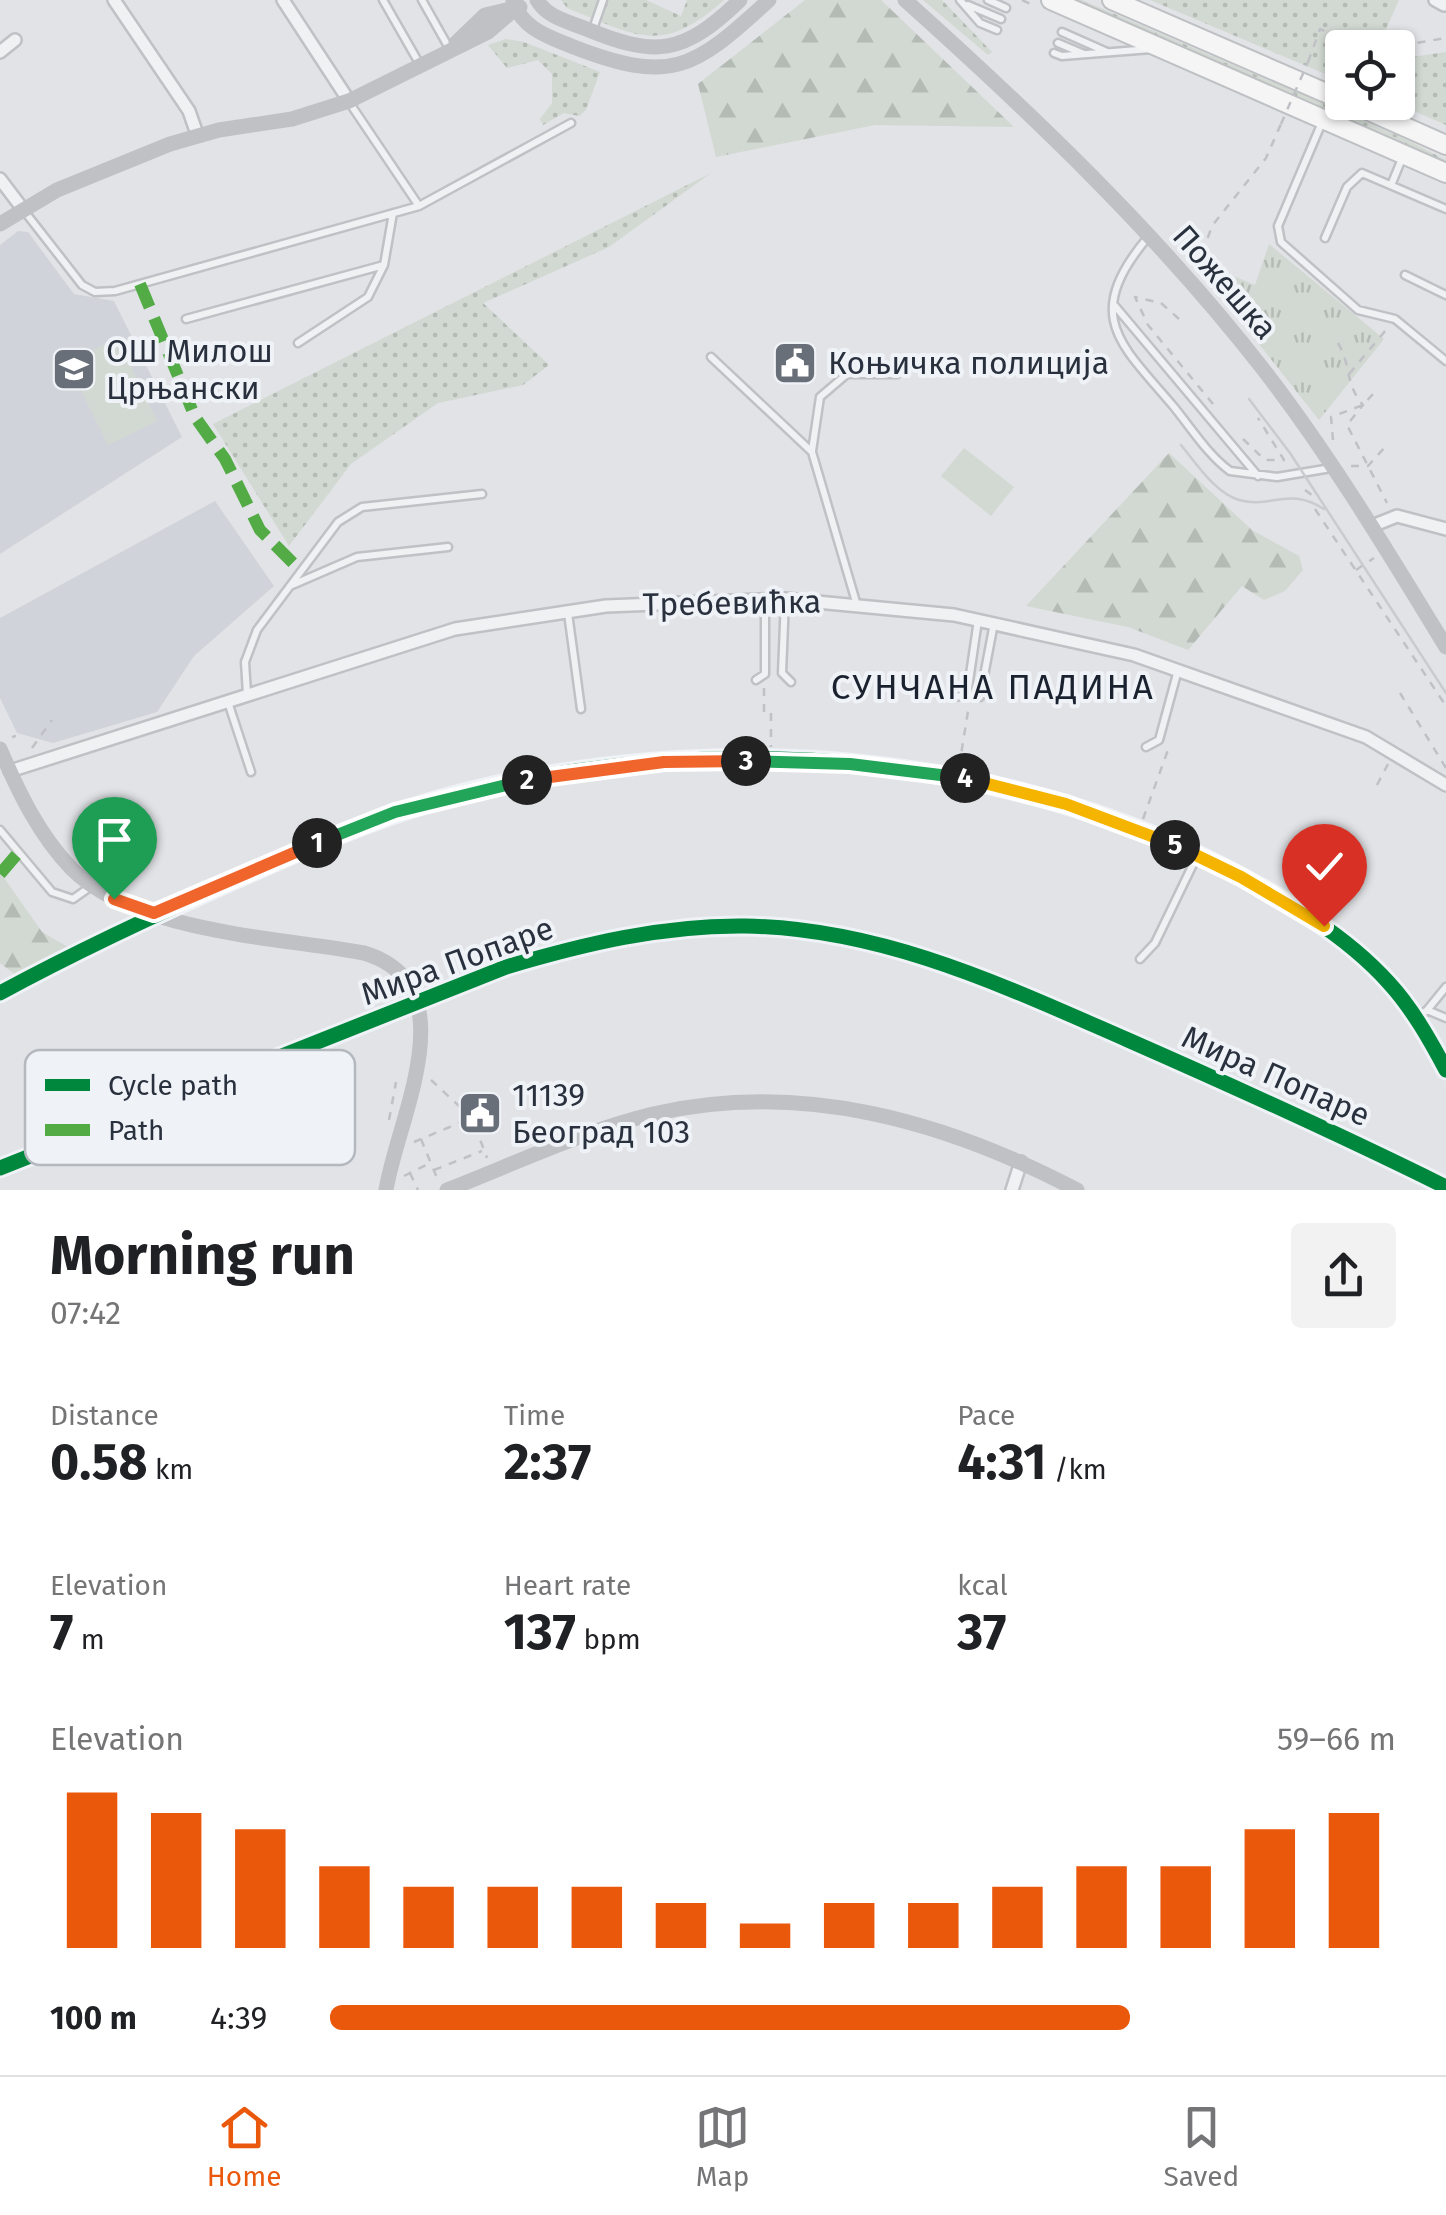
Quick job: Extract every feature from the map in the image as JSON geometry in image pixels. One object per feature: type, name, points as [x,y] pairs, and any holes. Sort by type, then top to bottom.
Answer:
[{"type":"main road","points":[[0,224],[22,208],[197,134],[292,120],[349,101],[451,47],[494,29],[514,4],[538,0],[547,12],[642,49],[673,47],[706,30],[740,0]]},
{"type":"main road","points":[[514,4],[544,34],[619,63],[656,69],[711,51],[768,0]]},
{"type":"main road","name":"Пожешка","points":[[905,0],[1149,236],[1243,344],[1340,467],[1446,647]]},
{"type":"main road","points":[[1051,0],[1446,173]]},
{"type":"main road","points":[[1112,0],[1325,92]]},
{"type":"main road","points":[[1389,120],[1446,145]]},
{"type":"main road","points":[[9,741],[5,772],[48,838],[92,886],[114,899],[154,913],[378,957],[402,975],[421,1022],[420,1057],[386,1190]]},
{"type":"main road","points":[[443,1186],[618,1124],[692,1106],[788,1102],[878,1113],[946,1130],[1077,1190]]},
{"type":"street","points":[[114,0],[189,110],[197,134]]},
{"type":"street","points":[[283,0],[349,101]]},
{"type":"street","points":[[0,52],[14,40]]},
{"type":"street","points":[[0,179],[22,208]]},
{"type":"street","points":[[1372,526],[1398,516],[1446,529]]},
{"type":"street","name":"Требевићка","points":[[5,772],[455,630],[645,603],[786,598],[856,602],[978,619],[1178,669],[1366,737],[1446,785]]},
{"type":"street","points":[[0,992],[154,913],[354,826],[484,788],[664,762],[771,761],[894,768],[958,777],[1023,792],[1139,830],[1198,855],[1324,926],[1389,982],[1446,1070]]},
{"type":"street","name":"Мира Попаре","points":[[298,1050],[524,962],[577,946],[646,933],[747,926],[841,936],[932,957],[1021,992],[1301,1116],[1446,1186]]},
{"type":"street","name":"Мира Попаре","points":[[0,1168],[25,1158]]},
{"type":"street","points":[[1012,1190],[1021,1162]]},
{"type":"lane","points":[[383,0],[420,64]]},
{"type":"lane","points":[[422,0],[451,47]]},
{"type":"lane","points":[[592,32],[603,0]]},
{"type":"lane","points":[[988,0],[1006,8]]},
{"type":"lane","points":[[961,2],[1002,19]]},
{"type":"lane","points":[[961,2],[980,23],[997,30]]},
{"type":"lane","points":[[1062,32],[1108,52]]},
{"type":"lane","points":[[1058,43],[1085,54]]},
{"type":"lane","points":[[1054,52],[1085,54],[1162,48]]},
{"type":"lane","points":[[349,101],[419,206]]},
{"type":"lane","points":[[1324,118],[1278,226],[1281,242],[1358,310],[1395,319],[1446,360]]},
{"type":"lane","points":[[22,208],[82,285],[95,292],[116,291],[419,206],[570,123]]},
{"type":"lane","points":[[1392,182],[1404,154]]},
{"type":"lane","points":[[1325,238],[1354,177],[1370,173],[1446,210]]},
{"type":"lane","points":[[298,344],[368,298],[384,266],[393,213]]},
{"type":"lane","points":[[1149,236],[1126,269],[1114,306],[1120,346],[1222,465],[1238,474],[1293,476],[1340,467]]},
{"type":"lane","points":[[186,320],[384,266]]},
{"type":"lane","points":[[1405,276],[1446,296]]},
{"type":"lane","points":[[1114,306],[1258,476]]},
{"type":"lane","points":[[711,357],[812,452]]},
{"type":"lane","points":[[856,602],[812,452],[820,397],[847,374],[896,374]]},
{"type":"lane","points":[[247,694],[244,670],[248,650],[322,541],[350,512],[482,494]]},
{"type":"lane","points":[[289,586],[356,557],[448,547]]},
{"type":"lane","points":[[786,598],[782,673],[791,682]]},
{"type":"lane","points":[[760,678],[765,599]]},
{"type":"lane","points":[[568,613],[581,709]]},
{"type":"lane","points":[[952,697],[963,696],[968,688],[978,619]]},
{"type":"lane","points":[[980,697],[994,622]]},
{"type":"lane","points":[[1146,748],[1159,740],[1178,669]]},
{"type":"lane","points":[[228,701],[251,772]]},
{"type":"lane","points":[[0,830],[52,892],[73,899],[92,886]]},
{"type":"lane","points":[[1140,959],[1155,943],[1198,855]]},
{"type":"lane","points":[[1416,1019],[1446,987]]},
{"type":"lane","points":[[1427,1010],[1446,1018]]},
{"type":"path","points":[[1194,270],[1212,226],[1266,158],[1320,29],[1325,31]]},
{"type":"path","points":[[1415,43],[1446,38]]},
{"type":"path","points":[[1179,320],[1161,303],[1135,296],[1148,326],[1227,421]]},
{"type":"path","points":[[1348,375],[1395,319]]},
{"type":"path","points":[[1338,343],[1348,359],[1348,386],[1362,405]]},
{"type":"path","points":[[1373,394],[1346,425],[1387,504]]},
{"type":"path","points":[[1330,442],[1335,437],[1331,417],[1362,405]]},
{"type":"path","points":[[1236,433],[1265,460],[1284,460],[1258,418]]},
{"type":"path","points":[[1340,467],[1368,466],[1386,446]]},
{"type":"path","points":[[1305,490],[1314,496]]},
{"type":"path","points":[[1315,509],[1446,706]]},
{"type":"path","points":[[1356,570],[1379,554]]},
{"type":"path","points":[[760,678],[764,713],[772,713],[771,761]]},
{"type":"path","points":[[1400,693],[1446,769]]},
{"type":"path","points":[[958,777],[970,704]]},
{"type":"path","points":[[32,748],[52,720]]},
{"type":"path","points":[[1139,830],[1166,755]]},
{"type":"path","points":[[1377,785],[1391,758]]},
{"type":"path","points":[[432,1080],[472,1118],[488,1161]]},
{"type":"path","points":[[386,1119],[396,1082]]},
{"type":"path","points":[[411,1144],[472,1118]]},
{"type":"path","points":[[420,1138],[443,1186]]},
{"type":"path","points":[[434,1170],[483,1150]]},
{"type":"path","points":[[403,1177],[430,1164]]},
{"type":"path","points":[[410,1172],[418,1190]]},
{"type":"shaded area","name":"ОШ Милош Црњански","points":[[18,231],[28,232],[74,294],[114,301],[182,437],[0,554],[0,245]]},
{"type":"shaded area","points":[[215,501],[274,586],[194,656],[157,712],[53,743],[17,733],[0,698],[0,618]]},
{"type":"green space","points":[[561,0],[646,0],[681,16],[687,0],[724,0],[683,29],[649,36],[591,18],[567,8]]},
{"type":"green space","points":[[805,0],[881,0],[1014,127],[875,125],[716,157],[698,84]]},
{"type":"green space","points":[[923,0],[942,0],[992,52],[988,55]]},
{"type":"green space","points":[[1068,0],[1082,0],[1325,104],[1325,114]]},
{"type":"green space","points":[[1150,0],[1399,0],[1386,30],[1325,30],[1325,74]]},
{"type":"green space","points":[[506,39],[524,42],[600,72],[586,110],[579,116],[564,113],[543,125],[540,119],[552,103],[552,74],[538,60],[507,68],[488,45]]},
{"type":"green space","points":[[1446,52],[1446,125],[1415,111],[1415,57]]},
{"type":"green space","points":[[1340,120],[1361,120],[1403,138],[1446,160],[1446,167]]},
{"type":"green space","points":[[711,173],[609,247],[483,303],[549,365],[523,385],[438,403],[351,464],[289,546],[213,424]]},
{"type":"green space","points":[[1269,244],[1384,339],[1319,420],[1206,277],[1212,267],[1255,285]]},
{"type":"green space","points":[[117,338],[157,421],[108,445],[67,363]]},
{"type":"green space","points":[[964,448],[1014,487],[991,516],[941,476]]},
{"type":"green space","points":[[1169,453],[1252,530],[1299,556],[1303,570],[1285,591],[1264,600],[1242,586],[1188,650],[1128,627],[1026,606]]},
{"type":"green space","points":[[0,872],[42,932],[68,947],[17,976],[0,963]]},
{"type":"tram line","points":[[1249,399],[1290,453],[1446,693]]},
{"type":"tram line","points":[[1181,445],[1207,477],[1230,496],[1250,502],[1300,499],[1324,509]]},
{"type":"marked path","points":[[140,284],[195,417],[225,459],[260,530],[301,571]]},
{"type":"marked path","points":[[0,874],[18,853]]},
{"type":"cycle path","points":[[0,993],[91,946],[333,837],[485,788],[578,771],[672,761],[768,759],[863,764],[957,778],[1049,800],[1139,830],[1226,869],[1313,919],[1372,965],[1405,1003],[1446,1070]]},
{"type":"cycle path","points":[[297,1050],[506,967],[565,951],[684,929],[796,929],[894,949],[989,981],[1248,1093],[1446,1187]]},
{"type":"cycle path","points":[[0,1168],[25,1158]]},
{"type":"place","name":"Коњичка полиција","points":[[795,363]]},
{"type":"place","name":"ОШ Милош Црњански","points":[[74,369]]},
{"type":"place","name":"11139 Београд 103","points":[[480,1113]]},
{"type":"district","name":"СУНЧАНА ПАДИНА","points":[[993,687]]},
{"type":"route","points":[[114,899],[154,913],[354,826],[484,788],[664,762],[771,761],[894,768],[1023,792],[1109,818],[1198,855],[1324,926]]}]
